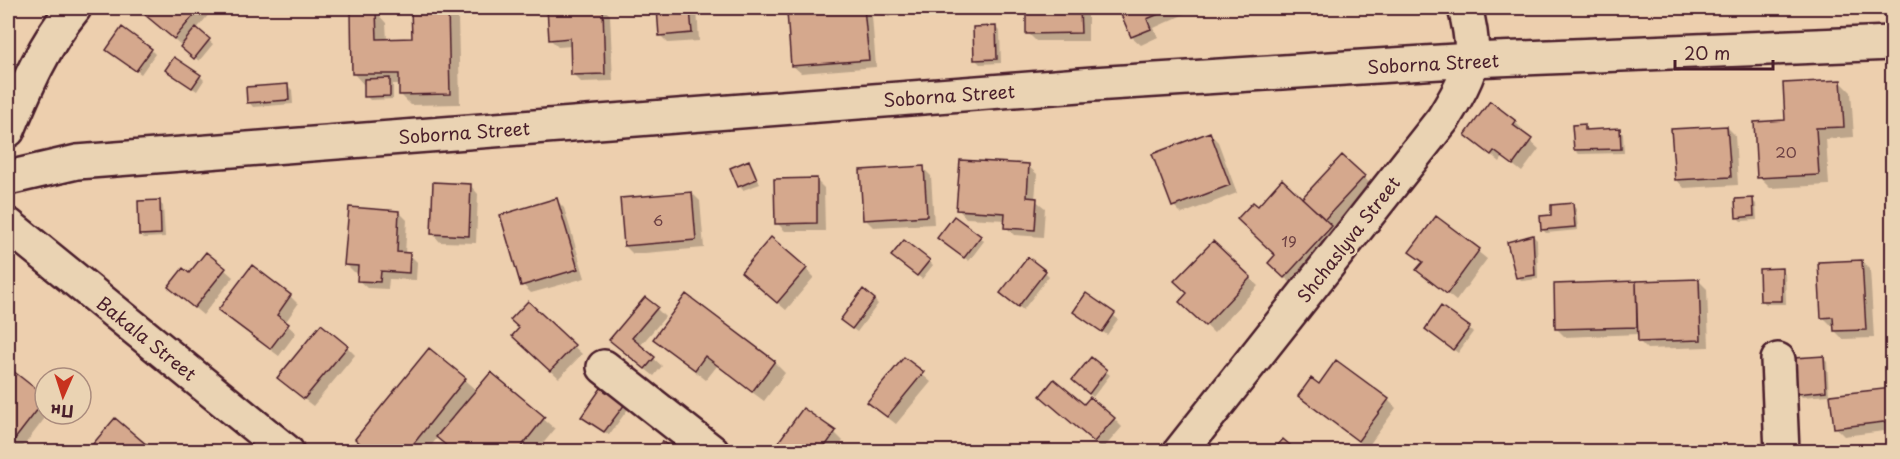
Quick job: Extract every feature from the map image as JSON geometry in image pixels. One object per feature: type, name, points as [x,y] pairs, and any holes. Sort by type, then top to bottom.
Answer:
[{"type":"street","points":[[8,130],[31,74],[63,21],[74,8]]},
{"type":"street","name":"Shchaslyva Street","points":[[1180,452],[1443,119],[1462,85],[1471,60],[1469,23],[1465,8]]},
{"type":"street","name":"Soborna Street","points":[[8,178],[77,162],[1093,84],[1471,60],[1893,43]]},
{"type":"street","name":"Bakala Street","points":[[8,225],[286,452]]},
{"type":"street","points":[[1778,360],[1782,452]]},
{"type":"street","points":[[604,367],[712,452]]},
{"type":"building","points":[[151,8],[200,8],[174,39],[145,15]]},
{"type":"building","points":[[411,8],[448,8],[450,94],[399,95],[399,74],[352,74],[351,11],[376,11],[377,39],[412,38]]},
{"type":"building","points":[[547,8],[603,8],[605,74],[571,75],[570,38],[549,40]]},
{"type":"building","points":[[657,8],[690,8],[692,33],[659,36]]},
{"type":"building","points":[[864,8],[869,60],[791,66],[787,12]]},
{"type":"building","points":[[881,8],[900,8],[883,14]]},
{"type":"building","points":[[1026,8],[1080,8],[1081,33],[1026,34]]},
{"type":"building","points":[[1118,8],[1173,8],[1147,19],[1151,29],[1131,37]]},
{"type":"building","points":[[996,26],[997,59],[974,60],[973,27]]},
{"type":"building","points":[[122,27],[152,49],[136,71],[106,50]]},
{"type":"building","points":[[196,27],[210,39],[194,59],[180,47]]},
{"type":"building","points":[[174,57],[201,75],[192,88],[165,70]]},
{"type":"building","points":[[390,78],[390,96],[364,97],[364,79]]},
{"type":"building","points":[[1841,80],[1844,127],[1816,128],[1819,175],[1757,178],[1754,122],[1785,120],[1783,83]]},
{"type":"building","points":[[288,84],[289,100],[247,103],[246,87]]},
{"type":"building","points":[[1490,101],[1516,121],[1513,125],[1532,139],[1513,165],[1494,151],[1491,155],[1465,135]]},
{"type":"building","points":[[1585,124],[1585,130],[1620,128],[1621,149],[1574,150],[1572,125]]},
{"type":"building","points":[[1727,126],[1731,177],[1675,180],[1671,129]]},
{"type":"building","points":[[1210,132],[1230,185],[1172,207],[1152,154]]},
{"type":"building","points":[[1342,155],[1365,176],[1325,219],[1302,198]]},
{"type":"building","points":[[749,160],[757,179],[738,187],[730,168]]},
{"type":"building","points":[[960,160],[1029,164],[1027,197],[1037,198],[1035,230],[1004,228],[1005,213],[956,210]]},
{"type":"building","points":[[924,166],[927,216],[863,220],[860,170]]},
{"type":"building","points":[[817,178],[817,223],[775,224],[774,179]]},
{"type":"building","points":[[1282,179],[1332,226],[1284,278],[1268,263],[1275,255],[1237,219],[1253,202],[1258,206]]},
{"type":"building","points":[[433,182],[471,184],[469,236],[431,234]]},
{"type":"building","points":[[692,192],[696,240],[624,246],[620,198]]},
{"type":"building","points":[[557,198],[578,269],[521,286],[500,215]]},
{"type":"building","points":[[1753,198],[1754,216],[1736,218],[1735,199]]},
{"type":"building","points":[[160,200],[161,234],[139,235],[138,201]]},
{"type":"building","points":[[1573,203],[1575,227],[1541,230],[1540,216],[1551,215],[1551,205]]},
{"type":"building","points":[[349,207],[399,211],[397,252],[410,253],[409,273],[381,271],[380,282],[357,281],[358,266],[344,265]]},
{"type":"building","points":[[954,216],[981,236],[964,258],[937,238]]},
{"type":"building","points":[[1436,216],[1480,249],[1447,294],[1416,270],[1423,262],[1409,252]]},
{"type":"building","points":[[1533,235],[1535,275],[1516,278],[1507,242]]},
{"type":"building","points":[[771,237],[807,268],[777,303],[741,272]]},
{"type":"building","points":[[904,240],[930,260],[917,276],[891,256]]},
{"type":"building","points":[[1213,241],[1251,277],[1205,326],[1179,302],[1187,293],[1174,281]]},
{"type":"building","points":[[206,252],[226,268],[194,308],[168,287],[183,268],[189,273]]},
{"type":"building","points":[[1028,257],[1046,271],[1018,307],[1000,293]]},
{"type":"building","points":[[1862,260],[1866,330],[1834,331],[1833,317],[1821,318],[1818,262]]},
{"type":"building","points":[[252,265],[291,295],[277,315],[289,324],[270,349],[218,310]]},
{"type":"building","points":[[1782,268],[1782,301],[1760,301],[1759,269]]},
{"type":"building","points":[[1699,279],[1701,340],[1638,342],[1636,281]]},
{"type":"building","points":[[1636,281],[1637,327],[1555,329],[1554,284]]},
{"type":"building","points":[[863,289],[875,299],[852,329],[840,320]]},
{"type":"building","points":[[1086,293],[1115,313],[1102,332],[1073,312]]},
{"type":"building","points":[[686,294],[775,361],[752,392],[705,356],[695,370],[653,339]]},
{"type":"building","points":[[645,297],[658,307],[632,338],[655,357],[645,369],[609,340]]},
{"type":"building","points":[[528,301],[575,345],[550,371],[512,336],[519,328],[510,320]]},
{"type":"building","points":[[1441,306],[1470,327],[1453,350],[1425,329]]},
{"type":"building","points":[[321,324],[348,346],[304,399],[277,378]]},
{"type":"building","points":[[429,348],[466,378],[407,452],[370,452],[355,439]]},
{"type":"building","points":[[1824,356],[1826,391],[1796,394],[1794,358]]},
{"type":"building","points":[[904,357],[924,372],[887,417],[867,402]]},
{"type":"building","points":[[1091,357],[1107,370],[1089,394],[1072,380]]},
{"type":"building","points":[[1336,360],[1389,399],[1358,441],[1298,396],[1311,378],[1319,384]]},
{"type":"building","points":[[8,367],[33,387],[33,416],[8,448]]},
{"type":"building","points":[[491,372],[545,417],[517,452],[454,452],[436,437]]},
{"type":"building","points":[[1054,379],[1084,404],[1090,397],[1115,418],[1094,442],[1040,396]]},
{"type":"building","points":[[601,388],[625,404],[604,432],[581,417]]},
{"type":"building","points":[[1892,388],[1892,421],[1834,428],[1830,395]]},
{"type":"building","points":[[803,408],[836,431],[821,452],[794,452],[779,441]]},
{"type":"building","points":[[115,418],[148,446],[144,452],[86,452]]},
{"type":"building","points":[[1283,439],[1298,452],[1272,452]]},
{"type":"building","points":[[662,441],[676,452],[654,452]]}]
